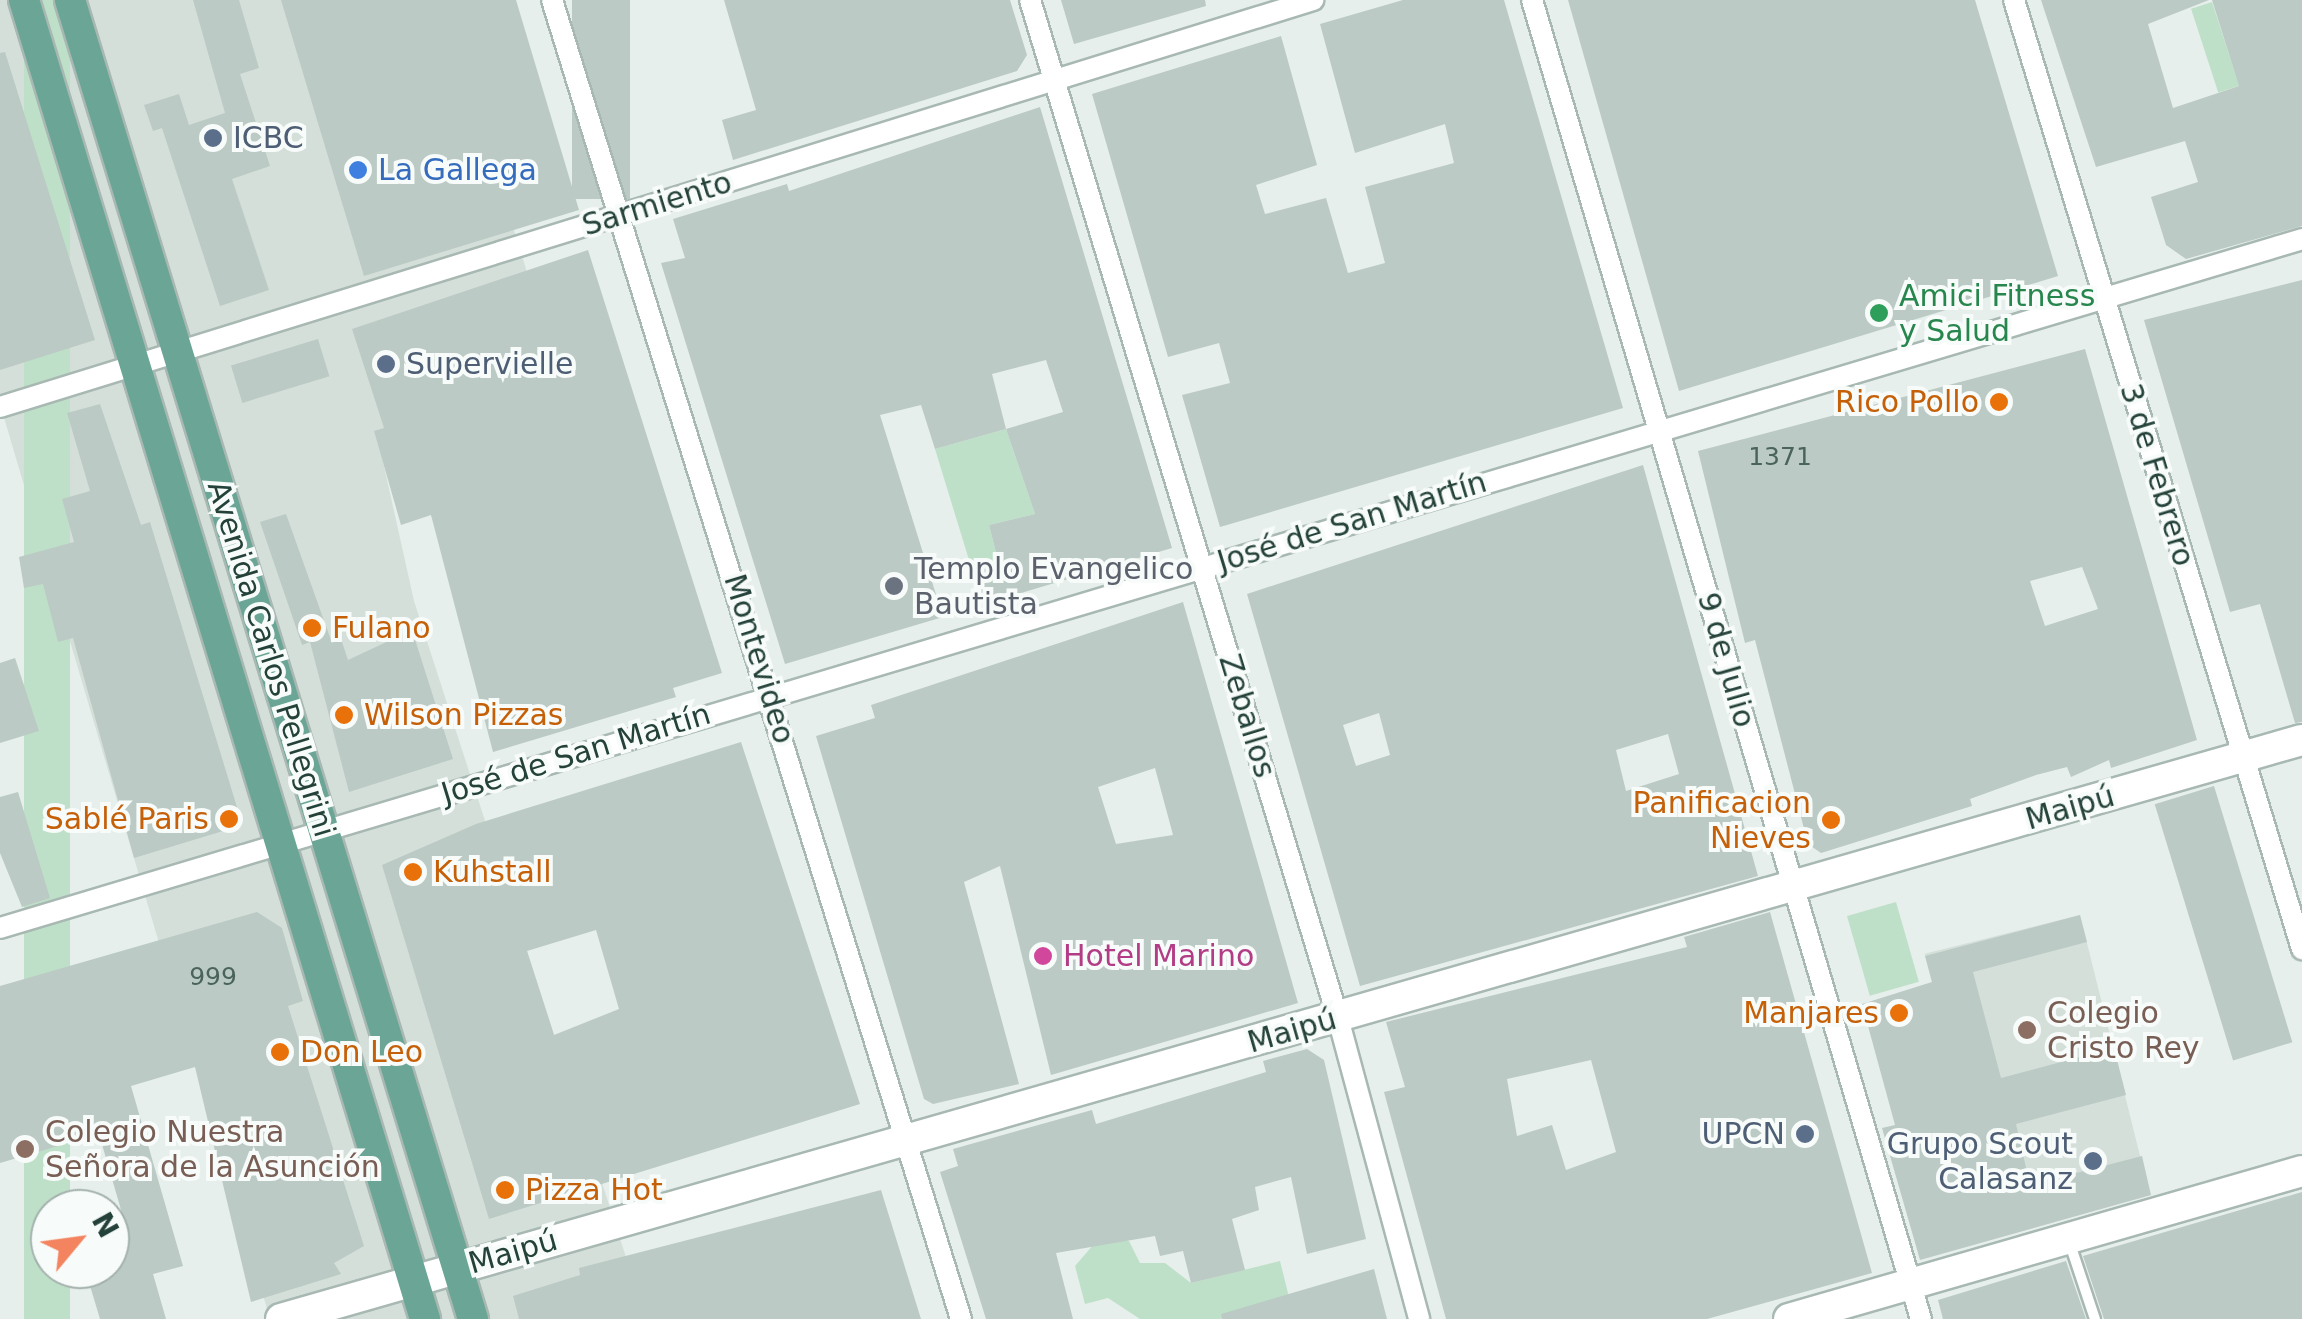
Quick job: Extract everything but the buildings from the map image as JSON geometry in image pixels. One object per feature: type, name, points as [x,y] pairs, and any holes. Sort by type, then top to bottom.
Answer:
[{"type":"main road","name":"Avenida Carlos Pellegrini","points":[[24,0],[425,1319]]},
{"type":"main road","name":"Avenida Carlos Pellegrini","points":[[70,0],[472,1319]]},
{"type":"main road","name":"Maipú","points":[[281,1319],[2302,740]]},
{"type":"main road","points":[[1789,1319],[2302,1171]]},
{"type":"street","name":"Montevideo","points":[[552,0],[622,215],[961,1319]]},
{"type":"street","name":"Zeballos","points":[[1030,0],[1338,1018],[1419,1319]]},
{"type":"street","name":"Sarmiento","points":[[0,407],[1313,0]]},
{"type":"street","name":"9 de Julio","points":[[1532,0],[1921,1319]]},
{"type":"street","name":"3 de Febrero","points":[[2014,0],[2302,948]]},
{"type":"street","name":"José de San Martín","points":[[0,928],[2302,239]]},
{"type":"lane","points":[[2068,1240],[2095,1319]]},
{"type":"shaded area","points":[[0,0],[442,0],[562,384],[378,439],[414,601],[646,1319],[270,1319],[0,404]]},
{"type":"shaded area","name":"Colegio Cristo Rey","points":[[2080,915],[2150,1195],[1995,1234],[1925,954]]},
{"type":"green space","points":[[24,0],[70,0],[70,1189],[30,1189],[30,1289],[70,1289],[70,1319],[24,1319]]},
{"type":"green space","points":[[2212,2],[2239,86],[2218,92],[2191,9]]},
{"type":"green space","points":[[1006,429],[1035,514],[989,525],[999,564],[973,573],[935,449]]},
{"type":"green space","points":[[1896,902],[1919,982],[1870,996],[1847,916]]},
{"type":"green space","points":[[1100,1237],[1129,1241],[1140,1263],[1165,1263],[1191,1283],[1280,1261],[1289,1297],[1220,1319],[1140,1319],[1108,1298],[1085,1304],[1075,1266]]},
{"type":"place","name":"ICBC","points":[[213,138]]},
{"type":"place","name":"La Gallega","points":[[358,170]]},
{"type":"place","name":"Amici Fitness y Salud","points":[[1879,313]]},
{"type":"place","name":"Supervielle","points":[[386,364]]},
{"type":"place","name":"Rico Pollo","points":[[1999,402]]},
{"type":"place","name":"Templo Evangelico Bautista","points":[[894,586]]},
{"type":"place","name":"Fulano","points":[[312,628]]},
{"type":"place","name":"Wilson Pizzas","points":[[344,715]]},
{"type":"place","name":"Sablé Paris","points":[[229,819]]},
{"type":"place","name":"Panificacion Nieves","points":[[1831,820]]},
{"type":"place","name":"Kuhstall","points":[[413,872]]},
{"type":"place","name":"Hotel Marino","points":[[1043,956]]},
{"type":"place","name":"Manjares","points":[[1899,1013]]},
{"type":"place","name":"Colegio Cristo Rey","points":[[2027,1030]]},
{"type":"place","name":"Don Leo","points":[[280,1052]]},
{"type":"place","name":"UPCN","points":[[1805,1134]]},
{"type":"place","name":"Colegio Nuestra Señora de la Asunción","points":[[25,1149]]},
{"type":"place","name":"Grupo Scout Calasanz","points":[[2093,1161]]},
{"type":"place","name":"Pizza Hot","points":[[505,1190]]}]
